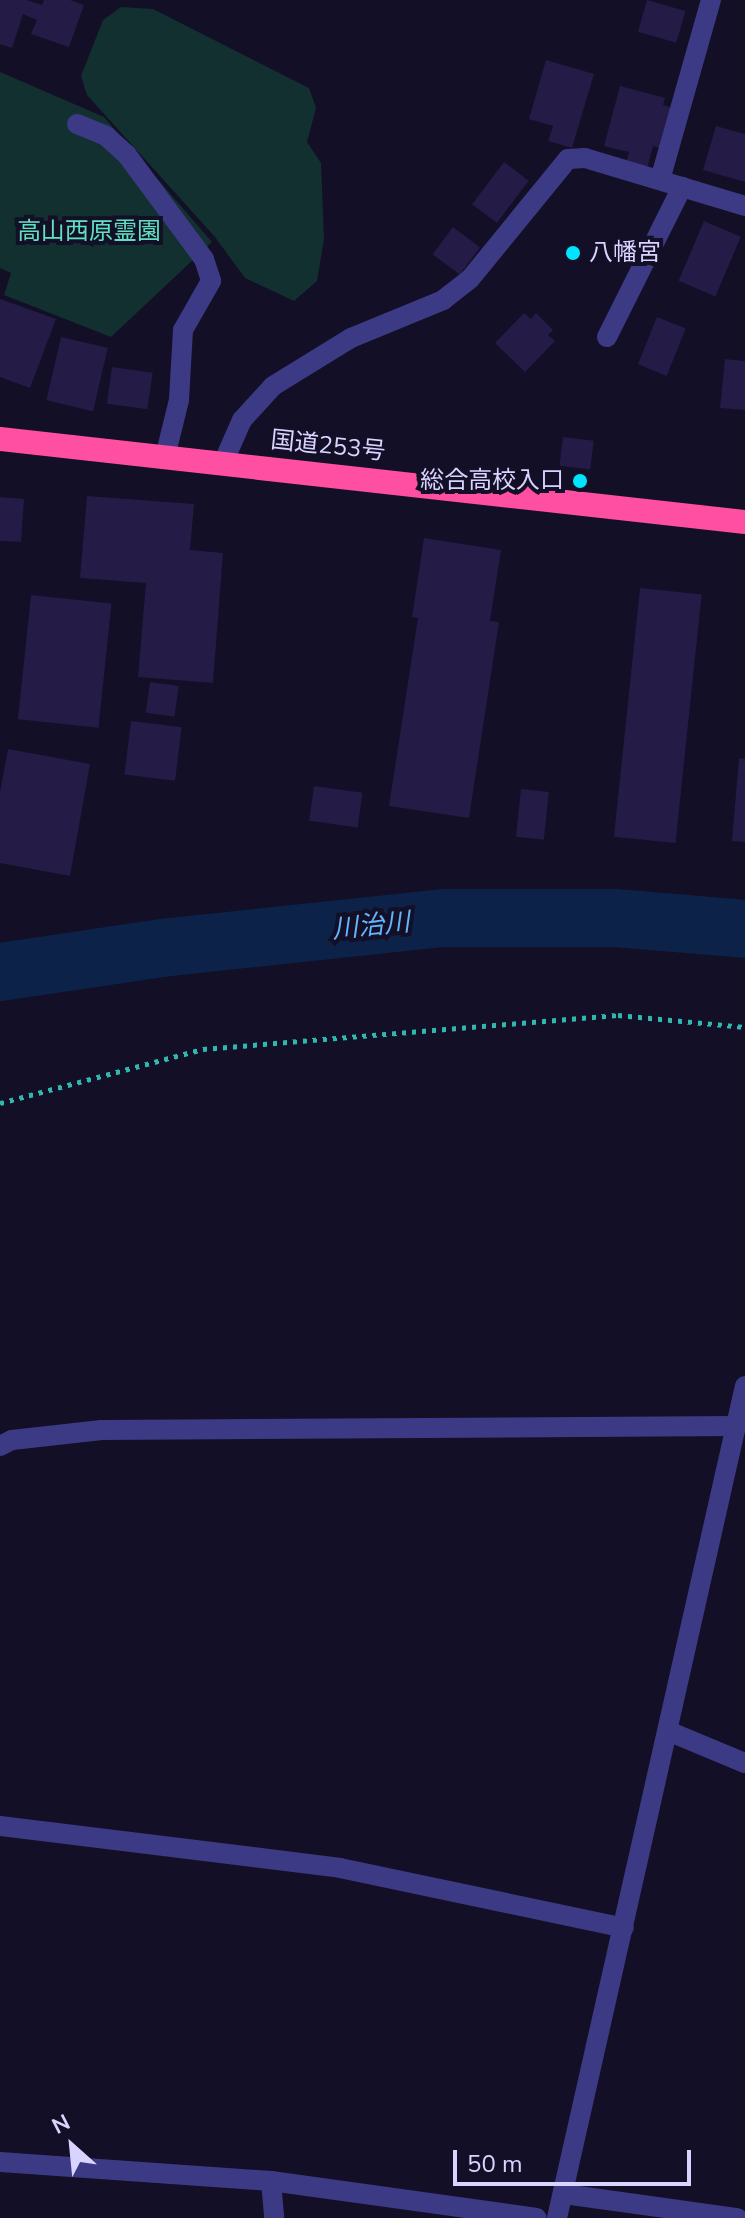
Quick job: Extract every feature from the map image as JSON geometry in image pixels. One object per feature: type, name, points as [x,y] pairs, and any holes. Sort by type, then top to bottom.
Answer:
[{"type":"highway","name":"国道253号","points":[[0,439],[745,522]]},
{"type":"street","points":[[660,180],[711,0]]},
{"type":"street","points":[[77,124],[106,136],[127,155],[204,259],[211,281],[183,330],[179,400],[165,457]]},
{"type":"street","points":[[223,463],[242,420],[273,386],[351,338],[443,300],[470,279],[568,159],[585,158],[745,206]]},
{"type":"street","points":[[607,337],[682,187]]},
{"type":"street","points":[[557,2218],[745,1386]]},
{"type":"street","points":[[0,1446],[12,1440],[101,1430],[737,1426]]},
{"type":"street","points":[[668,1731],[745,1763]]},
{"type":"street","points":[[0,1826],[340,1868],[624,1928]]},
{"type":"street","points":[[0,2162],[271,2181],[536,2218]]},
{"type":"street","points":[[271,2181],[274,2218]]},
{"type":"street","points":[[564,2194],[737,2218]]},
{"type":"path","points":[[0,1103],[203,1049],[618,1015],[745,1027]]},
{"type":"green space","points":[[121,7],[153,9],[309,88],[316,108],[307,142],[321,163],[324,239],[317,281],[294,301],[245,278],[215,237],[87,95],[81,76],[103,20]]},
{"type":"green space","name":"高山西原霊園","points":[[0,72],[104,117],[212,242],[111,337],[4,295],[11,273],[0,268]]},
{"type":"building","points":[[0,0],[27,0],[42,5],[44,0],[70,0],[84,5],[69,47],[31,34],[37,20],[23,14],[12,48],[0,44]]},
{"type":"building","points":[[647,0],[685,11],[676,43],[638,32]]},
{"type":"building","points":[[546,60],[594,74],[572,148],[548,141],[553,126],[529,119]]},
{"type":"building","points":[[620,86],[665,98],[663,105],[675,109],[665,149],[653,146],[647,169],[626,163],[629,152],[604,146]]},
{"type":"building","points":[[716,126],[745,134],[745,182],[703,170]]},
{"type":"building","points":[[504,162],[529,181],[497,223],[472,204]]},
{"type":"building","points":[[704,221],[741,237],[715,296],[679,281]]},
{"type":"building","points":[[453,227],[480,247],[460,275],[433,254]]},
{"type":"building","points":[[0,299],[56,319],[30,388],[0,377]]},
{"type":"building","name":"八幡宮","points":[[524,313],[531,319],[536,313],[553,330],[548,335],[555,341],[525,372],[495,343]]},
{"type":"building","points":[[657,317],[686,329],[667,376],[638,364]]},
{"type":"building","points":[[61,337],[108,348],[93,411],[46,400]]},
{"type":"building","points":[[725,359],[745,361],[745,410],[720,408]]},
{"type":"building","points":[[112,367],[153,373],[147,409],[107,404]]},
{"type":"building","points":[[563,437],[594,441],[590,470],[559,466]]},
{"type":"building","points":[[87,496],[194,504],[190,550],[223,553],[213,683],[138,677],[146,583],[80,578]]},
{"type":"building","points":[[0,497],[24,499],[21,542],[0,541]]},
{"type":"building","points":[[424,538],[501,550],[490,621],[499,622],[469,818],[389,806],[418,618],[412,617]]},
{"type":"building","points":[[640,588],[702,594],[676,843],[614,837]]},
{"type":"building","points":[[31,595],[112,603],[98,728],[18,719]]},
{"type":"building","points":[[150,682],[179,686],[174,717],[146,713]]},
{"type":"building","points":[[131,721],[182,727],[175,781],[124,775]]},
{"type":"building","points":[[8,749],[90,764],[70,876],[0,863],[0,792]]},
{"type":"building","points":[[739,758],[745,759],[745,842],[732,841]]},
{"type":"building","points":[[314,786],[363,793],[358,827],[309,821]]},
{"type":"building","points":[[521,789],[549,792],[544,840],[516,837]]},
{"type":"waterway","name":"川治川","points":[[0,972],[162,948],[445,918],[615,918],[745,929]]},
{"type":"place","name":"八幡宮","points":[[573,253]]},
{"type":"place","name":"総合高校入口","points":[[580,481]]}]
